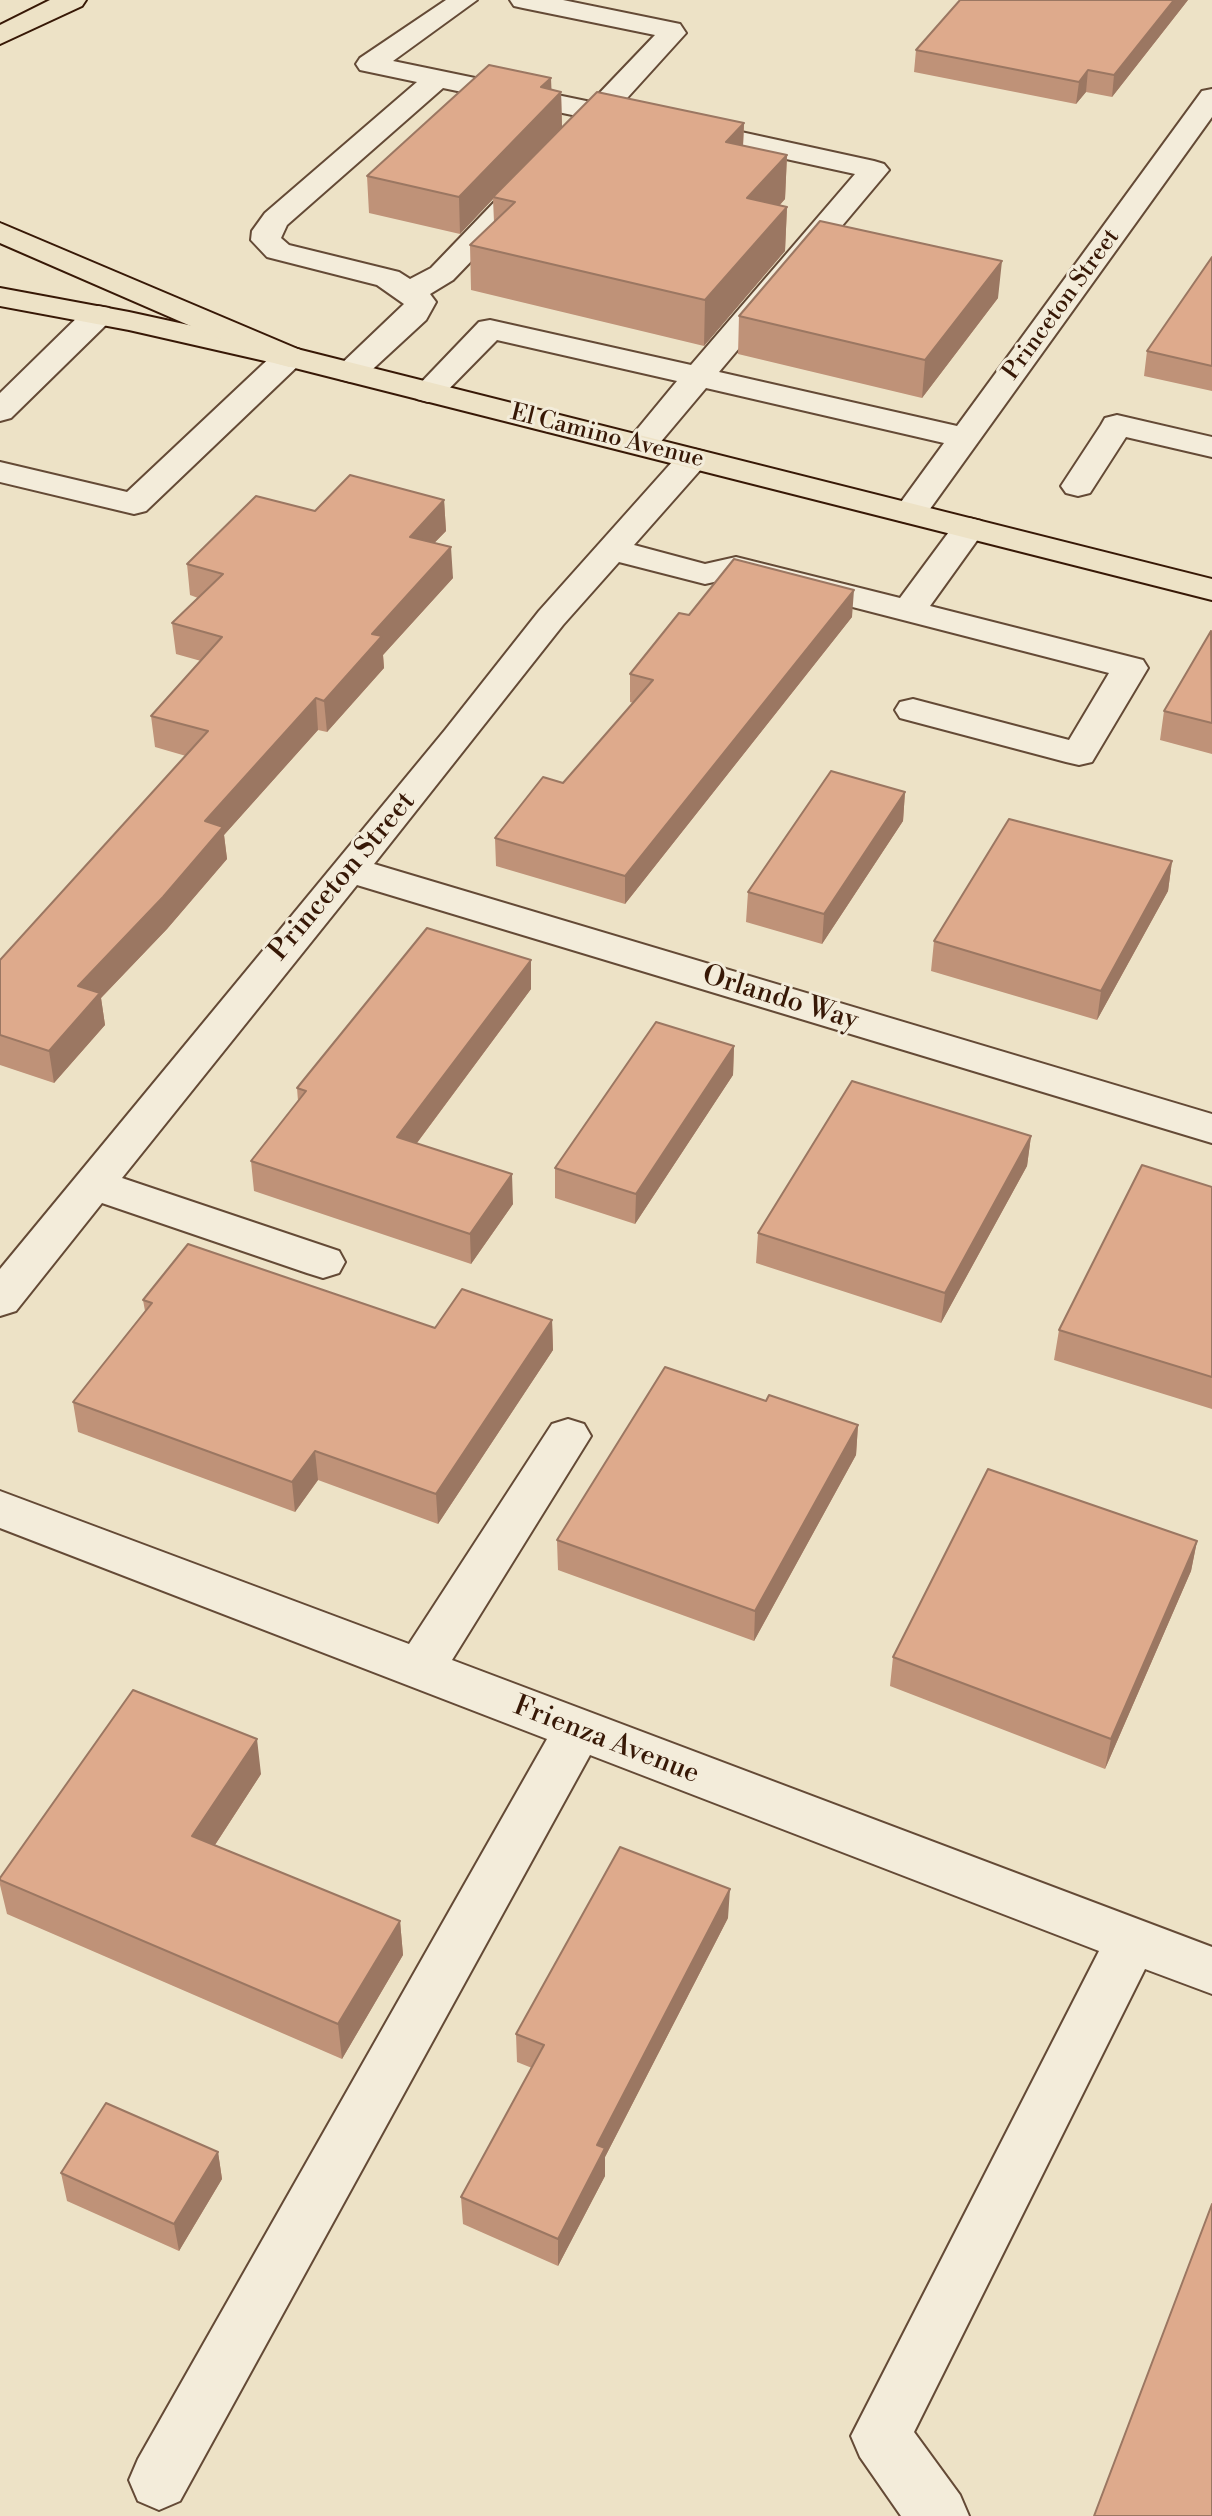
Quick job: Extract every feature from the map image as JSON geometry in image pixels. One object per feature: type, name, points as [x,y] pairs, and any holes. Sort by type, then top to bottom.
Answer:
[{"type":"main road","points":[[0,36],[35,16],[73,0]]},
{"type":"main road","points":[[0,232],[289,357]]},
{"type":"main road","name":"El Camino Avenue","points":[[0,297],[289,357],[1212,590]]},
{"type":"street","points":[[464,0],[370,64],[599,112]]},
{"type":"street","points":[[410,292],[442,274],[672,33],[670,30],[523,0]]},
{"type":"street","points":[[351,372],[415,313],[421,302],[388,278],[278,251],[266,240],[267,231],[276,219],[438,78]]},
{"type":"street","name":"Princeton Street","points":[[910,513],[1212,97]]},
{"type":"street","points":[[641,444],[874,170],[686,129]]},
{"type":"street","points":[[0,411],[98,315]]},
{"type":"street","points":[[428,392],[490,329],[697,379],[966,438]]},
{"type":"street","points":[[0,472],[134,504],[289,357]]},
{"type":"street","points":[[1078,486],[1117,425],[1212,447]]},
{"type":"street","name":"Princeton Street","points":[[0,1300],[348,869],[458,738],[551,618],[693,459]]},
{"type":"street","points":[[909,610],[969,528]]},
{"type":"street","points":[[612,550],[705,574],[736,567],[1130,668],[1079,754],[913,710]]},
{"type":"street","name":"Orlando Way","points":[[348,869],[1212,1129]]},
{"type":"street","points":[[93,1184],[323,1262]]},
{"type":"street","points":[[420,1669],[568,1436]]},
{"type":"street","name":"Frienza Avenue","points":[[0,1509],[1212,1971]]},
{"type":"street","points":[[159,2480],[578,1730]]},
{"type":"street","points":[[938,2516],[881,2436],[1132,1940]]},
{"type":"building","points":[[960,0],[1174,0],[1114,75],[1088,70],[1079,82],[916,50]]},
{"type":"building","points":[[489,65],[551,78],[541,87],[561,92],[459,197],[367,176]]},
{"type":"building","points":[[597,92],[744,123],[726,142],[787,155],[747,198],[787,207],[705,300],[470,245],[515,202],[493,197]]},
{"type":"building","points":[[820,221],[1002,261],[925,360],[739,316]]},
{"type":"building","points":[[1212,257],[1212,366],[1147,351]]},
{"type":"building","points":[[350,475],[444,500],[410,537],[451,547],[372,634],[382,636],[324,701],[316,698],[205,821],[223,827],[163,897],[78,986],[100,993],[49,1051],[0,1035],[0,960],[208,731],[151,716],[222,637],[172,623],[223,574],[187,564],[256,496],[315,511]]},
{"type":"building","points":[[734,559],[854,590],[625,876],[495,838],[543,777],[563,783],[653,680],[630,674],[679,613],[689,615]]},
{"type":"building","points":[[1211,631],[1212,723],[1164,711]]},
{"type":"building","points":[[831,771],[905,792],[824,914],[748,892]]},
{"type":"building","points":[[1009,819],[1172,861],[1101,991],[934,941]]},
{"type":"building","points":[[427,928],[531,960],[397,1137],[512,1174],[470,1234],[251,1161],[306,1091],[297,1088]]},
{"type":"building","points":[[656,1022],[734,1046],[636,1194],[555,1168]]},
{"type":"building","points":[[852,1081],[1031,1136],[945,1293],[758,1233]]},
{"type":"building","points":[[1142,1165],[1212,1187],[1212,1377],[1059,1330]]},
{"type":"building","points":[[188,1244],[435,1328],[462,1289],[552,1320],[436,1494],[315,1451],[292,1482],[73,1402],[152,1303],[143,1300]]},
{"type":"building","points":[[665,1367],[766,1401],[769,1395],[858,1425],[755,1611],[557,1540]]},
{"type":"building","points":[[988,1469],[1197,1541],[1111,1739],[893,1657]]},
{"type":"building","points":[[133,1690],[257,1739],[192,1836],[400,1921],[338,2024],[0,1880]]},
{"type":"building","points":[[620,1847],[730,1889],[597,2145],[605,2148],[558,2239],[461,2197],[544,2045],[516,2034]]},
{"type":"building","points":[[106,2103],[218,2152],[174,2224],[61,2173]]},
{"type":"building","points":[[1212,2204],[1212,2516],[1094,2516]]}]
